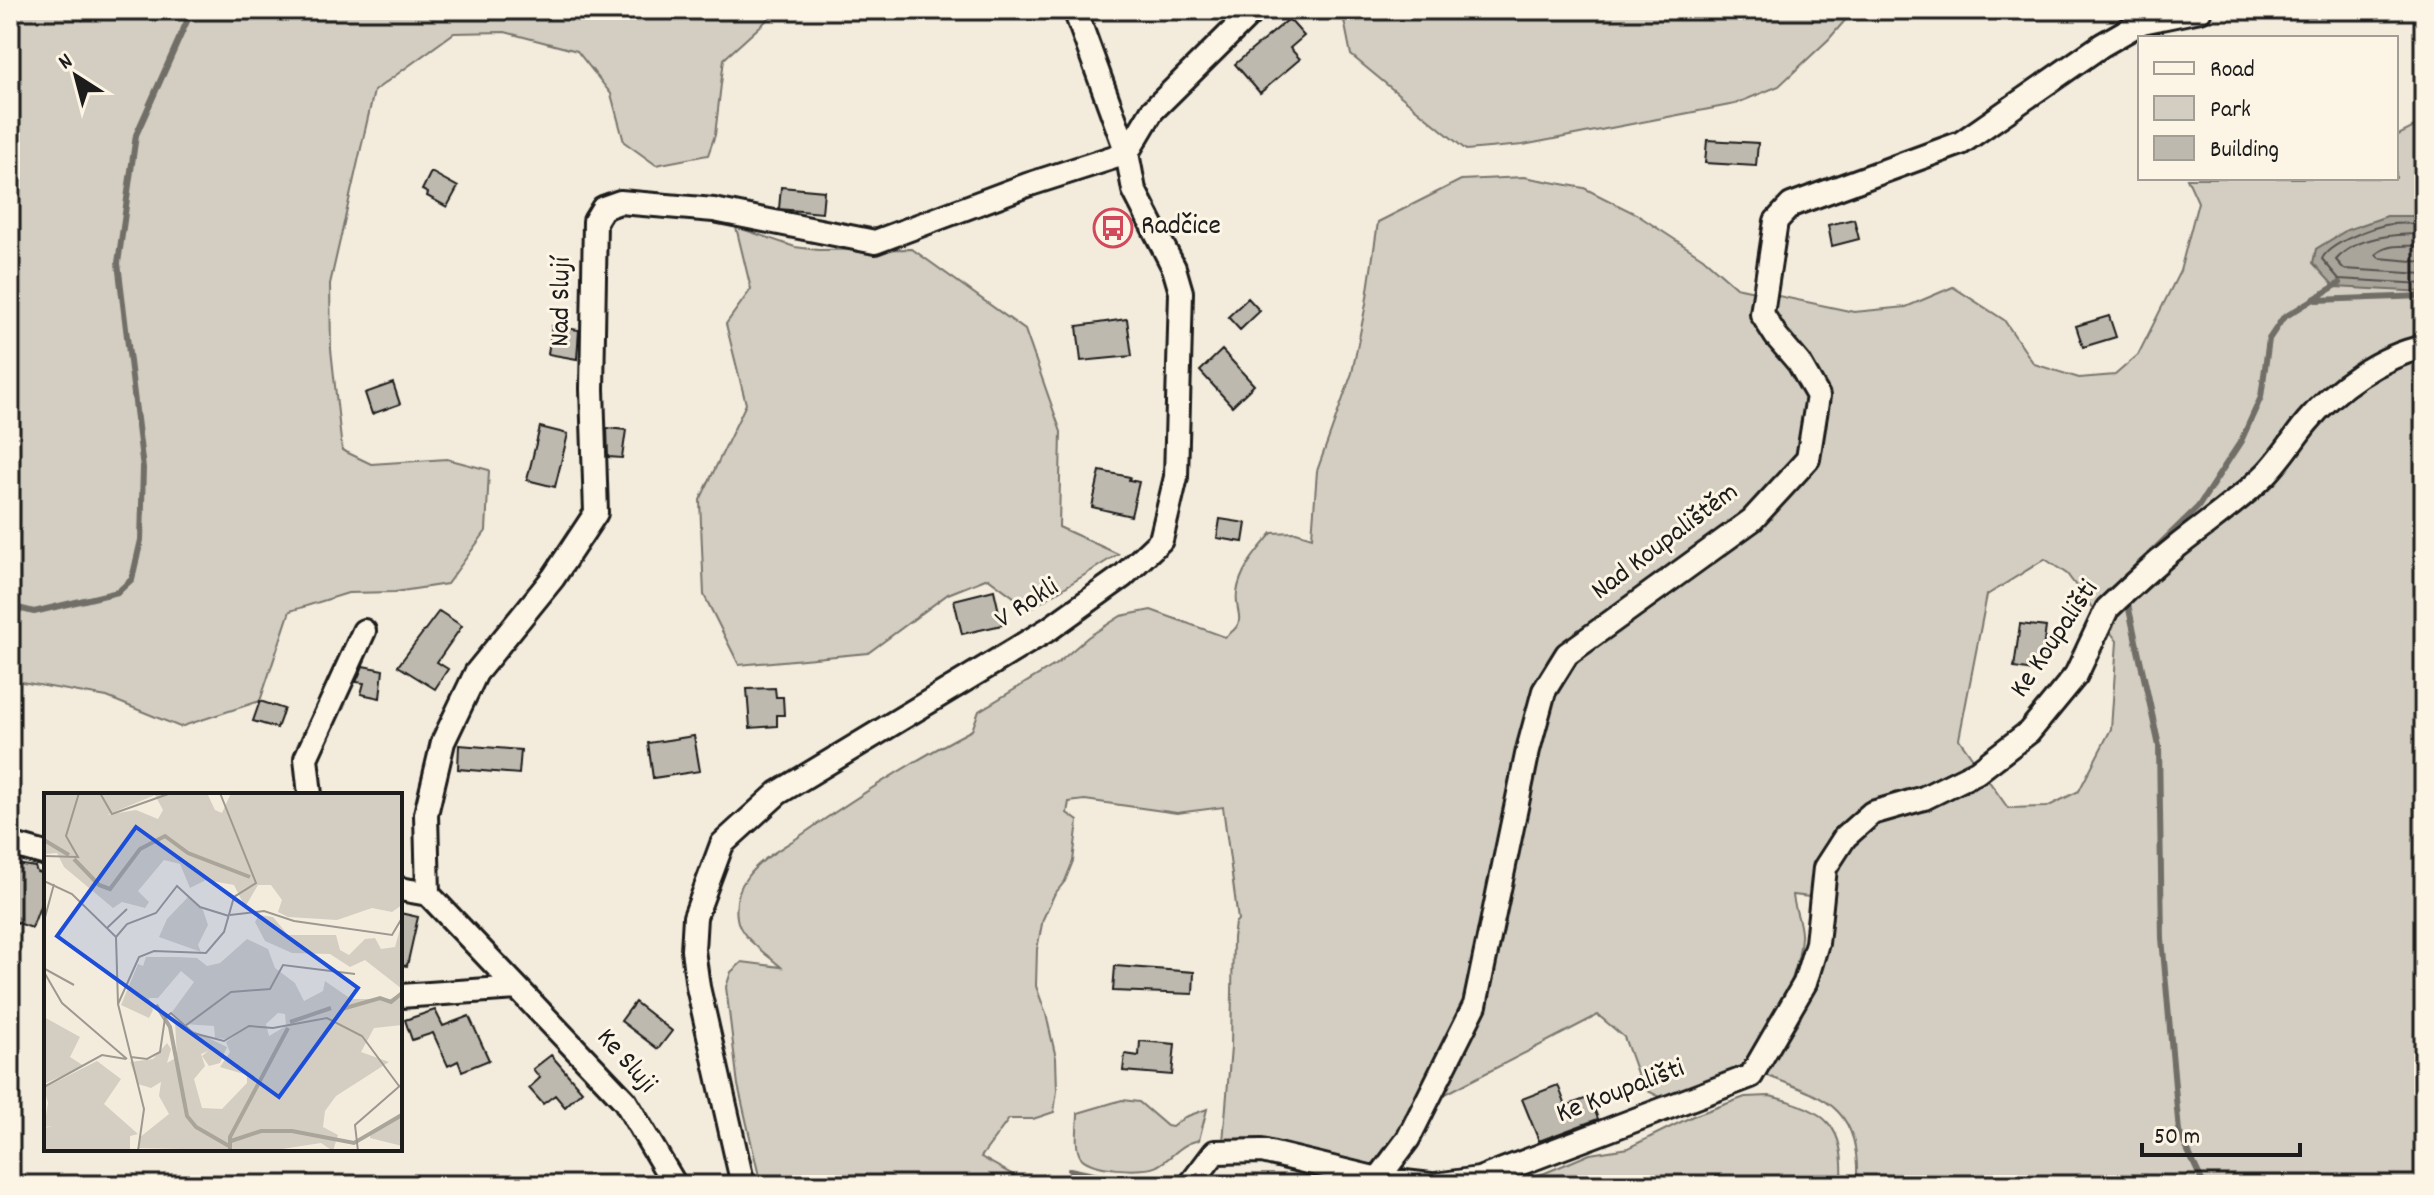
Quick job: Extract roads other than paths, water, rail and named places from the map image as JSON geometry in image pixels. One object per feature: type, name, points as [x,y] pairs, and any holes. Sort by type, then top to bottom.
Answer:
[{"type":"street","name":"V Rokli","points":[[743,1185],[698,987],[693,950],[695,917],[722,844],[778,793],[1049,629],[1123,576],[1161,540],[1176,477],[1181,292],[1174,268],[1134,190],[1127,153],[1075,10]]},
{"type":"street","points":[[1127,153],[1152,111],[1254,10]]},
{"type":"street","name":"Nad Koupalištěm","points":[[1378,1179],[1408,1139],[1475,1005],[1528,750],[1544,691],[1567,654],[1752,520],[1808,459],[1818,396],[1799,363],[1762,314],[1776,221],[1791,205],[1961,143],[2102,45],[2142,22],[2200,10]]},
{"type":"street","name":"Nad Slují","points":[[428,894],[426,814],[443,742],[476,673],[553,578],[596,513],[592,389],[595,221],[603,208],[620,202],[714,210],[875,242],[1027,185],[1127,153]]},
{"type":"street","name":"Ke Koupališti","points":[[1190,1185],[1215,1152],[1262,1151],[1378,1179],[1433,1185],[1479,1179],[1751,1076],[1805,983],[1817,943],[1825,868],[1845,837],[1872,813],[1924,798],[1977,772],[2029,732],[2076,675],[2107,609],[2113,603],[2267,473],[2309,419],[2341,390],[2405,351],[2424,347]]},
{"type":"street","points":[[310,793],[306,758],[364,631]]},
{"type":"street","points":[[10,844],[44,853]]},
{"type":"street","points":[[402,889],[428,894]]},
{"type":"street","name":"Ke Sluji","points":[[428,894],[625,1101],[675,1185]]},
{"type":"street","points":[[402,996],[517,988]]},
{"type":"water","points":[[2387,216],[2424,216],[2424,292],[2335,287],[2313,263],[2316,249],[2347,230]]},
{"type":"waterway","points":[[10,606],[34,612],[118,592],[132,579],[141,540],[143,468],[118,263],[136,135],[192,10]]},
{"type":"waterway","points":[[2122,581],[2198,507],[2241,441],[2261,397],[2269,339],[2283,318],[2340,283]]},
{"type":"waterway","points":[[2316,300],[2424,296]]},
{"type":"waterway","points":[[2127,600],[2159,746],[2162,938],[2179,1132],[2204,1185]]},
{"type":"waterway","points":[[1070,1170],[1141,1185]]},
{"type":"place","name":"Radčice","points":[[1113,228]]}]
